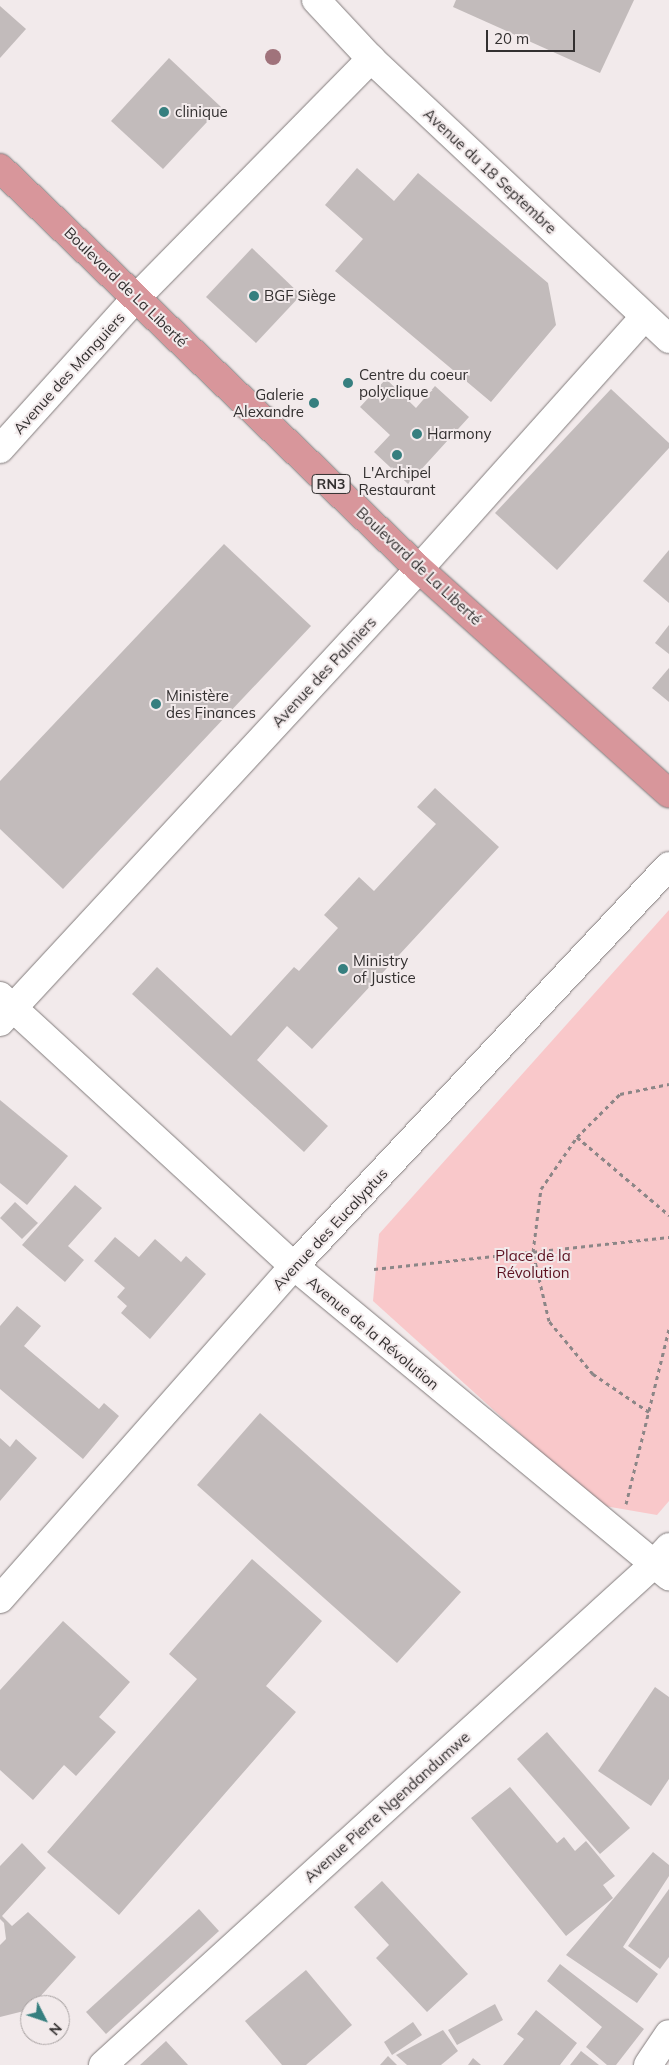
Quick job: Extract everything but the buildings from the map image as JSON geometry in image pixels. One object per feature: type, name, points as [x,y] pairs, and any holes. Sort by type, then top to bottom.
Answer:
[{"type":"highway","name":"Boulevard de La Liberté","points":[[0,168],[419,569],[669,793]]},
{"type":"street","name":"Avenue du 18 Septembre","points":[[316,0],[370,59],[644,317],[669,338]]},
{"type":"street","name":"Avenue des Manguiers","points":[[0,449],[137,298],[370,59]]},
{"type":"street","name":"Avenue des Palmiers","points":[[4,1009],[419,569],[644,317]]},
{"type":"street","name":"Avenue des Eucalyptus","points":[[0,1599],[294,1266],[669,866]]},
{"type":"street","name":"Avenue de la Révolution","points":[[4,1009],[294,1266],[664,1563]]},
{"type":"street","name":"Avenue Pierre Ngendandumwe","points":[[103,2065],[664,1563]]},
{"type":"street","points":[[648,2065],[669,2034]]},
{"type":"path","points":[[649,1412],[593,1374],[549,1322],[533,1252],[541,1189],[577,1137],[620,1094],[669,1084]]},
{"type":"path","points":[[577,1137],[669,1215]]},
{"type":"path","points":[[374,1269],[669,1237]]},
{"type":"path","points":[[625,1509],[669,1329]]},
{"type":"green space","name":"Place de la Révolution","points":[[669,910],[669,1501],[657,1515],[599,1505],[373,1301],[379,1234]]},
{"type":"place","name":"clinique","points":[[164,112]]},
{"type":"place","name":"BGF Siège","points":[[254,296]]},
{"type":"place","name":"Centre du coeur polyclique","points":[[348,383]]},
{"type":"place","name":"Galerie Alexandre","points":[[314,403]]},
{"type":"place","name":"Harmony","points":[[417,434]]},
{"type":"place","name":"L'Archipel Restaurant","points":[[397,455]]},
{"type":"place","name":"Ministère des Finances","points":[[156,704]]},
{"type":"place","name":"Ministry of Justice","points":[[343,969]]}]
